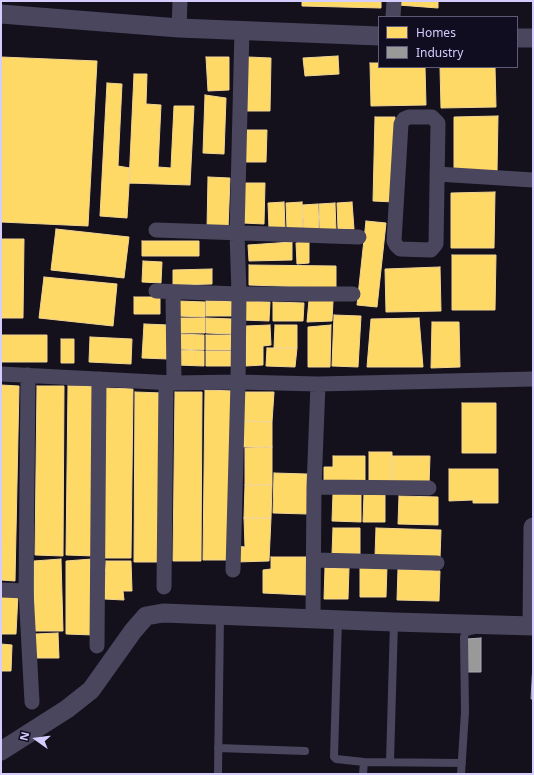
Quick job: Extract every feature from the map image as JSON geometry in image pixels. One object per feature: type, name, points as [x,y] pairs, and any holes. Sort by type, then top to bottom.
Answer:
[{"type":"street","points":[[179,28],[180,1]]},
{"type":"street","points":[[393,16],[394,1]]},
{"type":"street","points":[[1,14],[179,28],[378,36]]},
{"type":"street","points":[[233,570],[238,382],[239,294],[237,233],[242,30]]},
{"type":"street","points":[[518,38],[533,38]]},
{"type":"street","points":[[409,117],[432,117],[438,122],[437,174],[436,244],[431,250],[400,249],[394,241],[401,124],[404,119],[409,117]]},
{"type":"street","points":[[437,174],[533,180]]},
{"type":"street","points":[[156,230],[359,237]]},
{"type":"street","points":[[156,291],[239,294],[353,294]]},
{"type":"street","points":[[164,587],[173,292]]},
{"type":"street","points":[[1,374],[170,383],[238,382],[318,384],[533,379]]},
{"type":"street","points":[[28,375],[26,591],[32,702]]},
{"type":"street","points":[[97,646],[99,379]]},
{"type":"street","points":[[313,618],[314,487],[318,384]]},
{"type":"street","points":[[314,487],[429,488]]},
{"type":"street","points":[[1,751],[66,709],[91,690],[132,631],[146,616],[163,612],[531,628],[533,527]]},
{"type":"street","points":[[314,560],[437,563]]},
{"type":"street","points":[[1,590],[26,591]]},
{"type":"lane","points":[[218,774],[220,615]]},
{"type":"lane","points":[[338,620],[334,757],[338,760],[364,762],[462,763]]},
{"type":"lane","points":[[390,762],[394,622]]},
{"type":"lane","points":[[462,774],[465,712],[464,637],[466,632],[472,630],[531,628]]},
{"type":"lane","points":[[218,748],[305,752]]},
{"type":"lane","points":[[363,774],[364,762]]},
{"type":"building: Homes","points":[[302,1],[381,1],[381,8],[302,6]]},
{"type":"building: Homes","points":[[398,1],[438,1],[438,8],[398,5]]},
{"type":"building: Homes","points":[[338,56],[339,74],[305,76],[303,58]]},
{"type":"building: Homes","points":[[1,57],[97,61],[88,226],[1,222]]},
{"type":"building: Homes","points":[[206,57],[229,57],[229,90],[208,91]]},
{"type":"building: Homes","points":[[248,57],[271,58],[270,111],[246,111]]},
{"type":"building: Homes","points":[[370,63],[378,63],[378,68],[425,68],[426,105],[371,106]]},
{"type":"building: Homes","points":[[440,68],[495,68],[496,107],[441,108]]},
{"type":"building: Homes","points":[[134,74],[147,74],[146,104],[161,105],[158,167],[171,168],[174,106],[194,106],[190,185],[129,183]]},
{"type":"building: Homes","points":[[107,83],[122,84],[118,166],[130,168],[127,218],[100,216]]},
{"type":"building: Homes","points":[[205,95],[226,98],[224,154],[203,153]]},
{"type":"building: Homes","points":[[498,116],[497,172],[454,172],[454,117]]},
{"type":"building: Homes","points":[[375,117],[395,117],[394,202],[373,201]]},
{"type":"building: Homes","points":[[245,130],[267,130],[266,162],[245,162]]},
{"type":"building: Homes","points":[[208,177],[230,178],[228,229],[207,229]]},
{"type":"building: Homes","points":[[243,183],[265,183],[264,224],[243,223]]},
{"type":"building: Homes","points":[[495,192],[494,248],[451,248],[451,193]]},
{"type":"building: Homes","points":[[284,202],[285,228],[269,229],[268,203]]},
{"type":"building: Homes","points":[[302,202],[303,228],[287,229],[286,203]]},
{"type":"building: Homes","points":[[352,202],[354,229],[338,229],[337,203]]},
{"type":"building: Homes","points":[[335,203],[336,230],[320,230],[319,204]]},
{"type":"building: Homes","points":[[318,204],[319,230],[304,231],[302,205]]},
{"type":"building: Homes","points":[[366,221],[386,223],[377,307],[357,305]]},
{"type":"building: Homes","points":[[56,229],[129,237],[124,278],[51,270]]},
{"type":"building: Homes","points":[[1,239],[24,239],[23,318],[1,318]]},
{"type":"building: Homes","points":[[142,241],[199,241],[199,256],[142,256]]},
{"type":"building: Homes","points":[[309,241],[309,263],[297,264],[296,243]]},
{"type":"building: Homes","points":[[292,242],[292,260],[249,261],[248,245]]},
{"type":"building: Homes","points":[[452,255],[496,255],[495,310],[452,310]]},
{"type":"building: Homes","points":[[143,261],[162,262],[161,283],[142,282]]},
{"type":"building: Homes","points":[[249,265],[336,266],[336,288],[249,285]]},
{"type":"building: Homes","points":[[440,267],[441,311],[386,312],[385,269]]},
{"type":"building: Homes","points":[[212,269],[212,284],[173,285],[173,270]]},
{"type":"building: Homes","points":[[44,277],[117,284],[113,326],[39,318]]},
{"type":"building: Homes","points":[[134,297],[160,297],[160,314],[134,314]]},
{"type":"building: Homes","points":[[309,300],[333,301],[332,321],[307,322]]},
{"type":"building: Homes","points":[[179,301],[205,302],[205,317],[178,316]]},
{"type":"building: Homes","points":[[206,301],[232,301],[232,316],[206,316]]},
{"type":"building: Homes","points":[[244,301],[270,302],[269,321],[242,320]]},
{"type":"building: Homes","points":[[273,302],[304,303],[303,321],[273,321]]},
{"type":"building: Homes","points":[[334,315],[361,316],[358,367],[332,366]]},
{"type":"building: Homes","points":[[178,318],[205,318],[205,333],[178,333]]},
{"type":"building: Homes","points":[[206,318],[233,319],[232,334],[206,333]]},
{"type":"building: Homes","points":[[419,318],[423,367],[367,367],[371,319]]},
{"type":"building: Homes","points":[[432,322],[459,322],[460,367],[431,368]]},
{"type":"building: Homes","points":[[144,324],[169,325],[168,359],[142,358]]},
{"type":"building: Homes","points":[[270,325],[271,345],[263,346],[263,365],[246,366],[246,326]]},
{"type":"building: Homes","points":[[275,325],[297,325],[297,348],[274,348]]},
{"type":"building: Homes","points":[[331,325],[330,367],[308,367],[308,327]]},
{"type":"building: Homes","points":[[178,334],[204,335],[204,350],[177,349]]},
{"type":"building: Homes","points":[[1,335],[47,335],[47,362],[1,362]]},
{"type":"building: Homes","points":[[206,335],[233,335],[232,350],[206,350]]},
{"type":"building: Homes","points":[[90,337],[132,339],[131,364],[89,362]]},
{"type":"building: Homes","points":[[61,339],[74,339],[74,363],[61,363]]},
{"type":"building: Homes","points":[[267,348],[297,348],[295,367],[266,366]]},
{"type":"building: Homes","points":[[178,350],[204,351],[204,366],[177,365]]},
{"type":"building: Homes","points":[[206,351],[233,351],[232,366],[206,366]]},
{"type":"building: Homes","points":[[1,385],[19,386],[15,581],[1,580]]},
{"type":"building: Homes","points":[[37,386],[64,386],[63,556],[35,555]]},
{"type":"building: Homes","points":[[68,386],[95,386],[94,556],[66,555]]},
{"type":"building: Homes","points":[[105,388],[133,389],[131,558],[103,558]]},
{"type":"building: Homes","points":[[205,390],[233,391],[231,560],[203,560]]},
{"type":"building: Homes","points":[[135,392],[163,393],[161,562],[134,562]]},
{"type":"building: Homes","points":[[175,392],[202,392],[201,561],[173,561]]},
{"type":"building: Homes","points":[[244,392],[274,392],[272,422],[244,421]]},
{"type":"building: Homes","points":[[462,403],[496,403],[496,453],[462,453]]},
{"type":"building: Homes","points":[[244,421],[272,422],[272,447],[243,447]]},
{"type":"building: Homes","points":[[272,447],[272,485],[245,485],[245,448]]},
{"type":"building: Homes","points":[[369,452],[392,452],[392,485],[369,485]]},
{"type":"building: Homes","points":[[333,456],[365,456],[365,484],[324,484],[324,467],[333,467]]},
{"type":"building: Homes","points":[[392,456],[430,456],[429,485],[392,485]]},
{"type":"building: Homes","points":[[449,469],[498,469],[498,503],[473,503],[473,500],[449,501]]},
{"type":"building: Homes","points":[[274,473],[307,474],[307,514],[273,513]]},
{"type":"building: Homes","points":[[245,485],[272,485],[271,518],[244,518]]},
{"type":"building: Homes","points":[[333,494],[361,494],[361,522],[332,521]]},
{"type":"building: Homes","points":[[364,494],[385,494],[385,522],[363,522]]},
{"type":"building: Homes","points":[[399,496],[438,497],[438,525],[398,524]]},
{"type":"building: Homes","points":[[244,518],[271,518],[269,561],[236,562],[236,546],[245,547]]},
{"type":"building: Homes","points":[[333,528],[360,528],[360,554],[332,554]]},
{"type":"building: Homes","points":[[376,528],[441,530],[440,558],[375,556]]},
{"type":"building: Homes","points":[[271,557],[306,557],[306,595],[263,593],[263,570],[271,569]]},
{"type":"building: Homes","points":[[61,559],[63,631],[34,631],[34,561]]},
{"type":"building: Homes","points":[[92,559],[93,635],[66,634],[66,561]]},
{"type":"building: Homes","points":[[106,561],[131,561],[132,591],[123,591],[124,600],[104,599]]},
{"type":"building: Homes","points":[[360,566],[387,566],[386,597],[360,597]]},
{"type":"building: Homes","points":[[325,568],[349,568],[348,599],[324,599]]},
{"type":"building: Homes","points":[[398,569],[440,571],[439,601],[397,600]]},
{"type":"building: Homes","points":[[1,594],[18,594],[16,634],[1,634]]},
{"type":"building: Homes","points":[[58,633],[59,658],[35,658],[35,634]]},
{"type":"building: Homes","points":[[1,644],[12,645],[11,671],[1,671]]},
{"type":"building: Industry","points":[[481,638],[481,672],[467,672],[467,639]]},
{"type":"building: Industry","points":[[533,664],[533,699],[531,699]]}]
